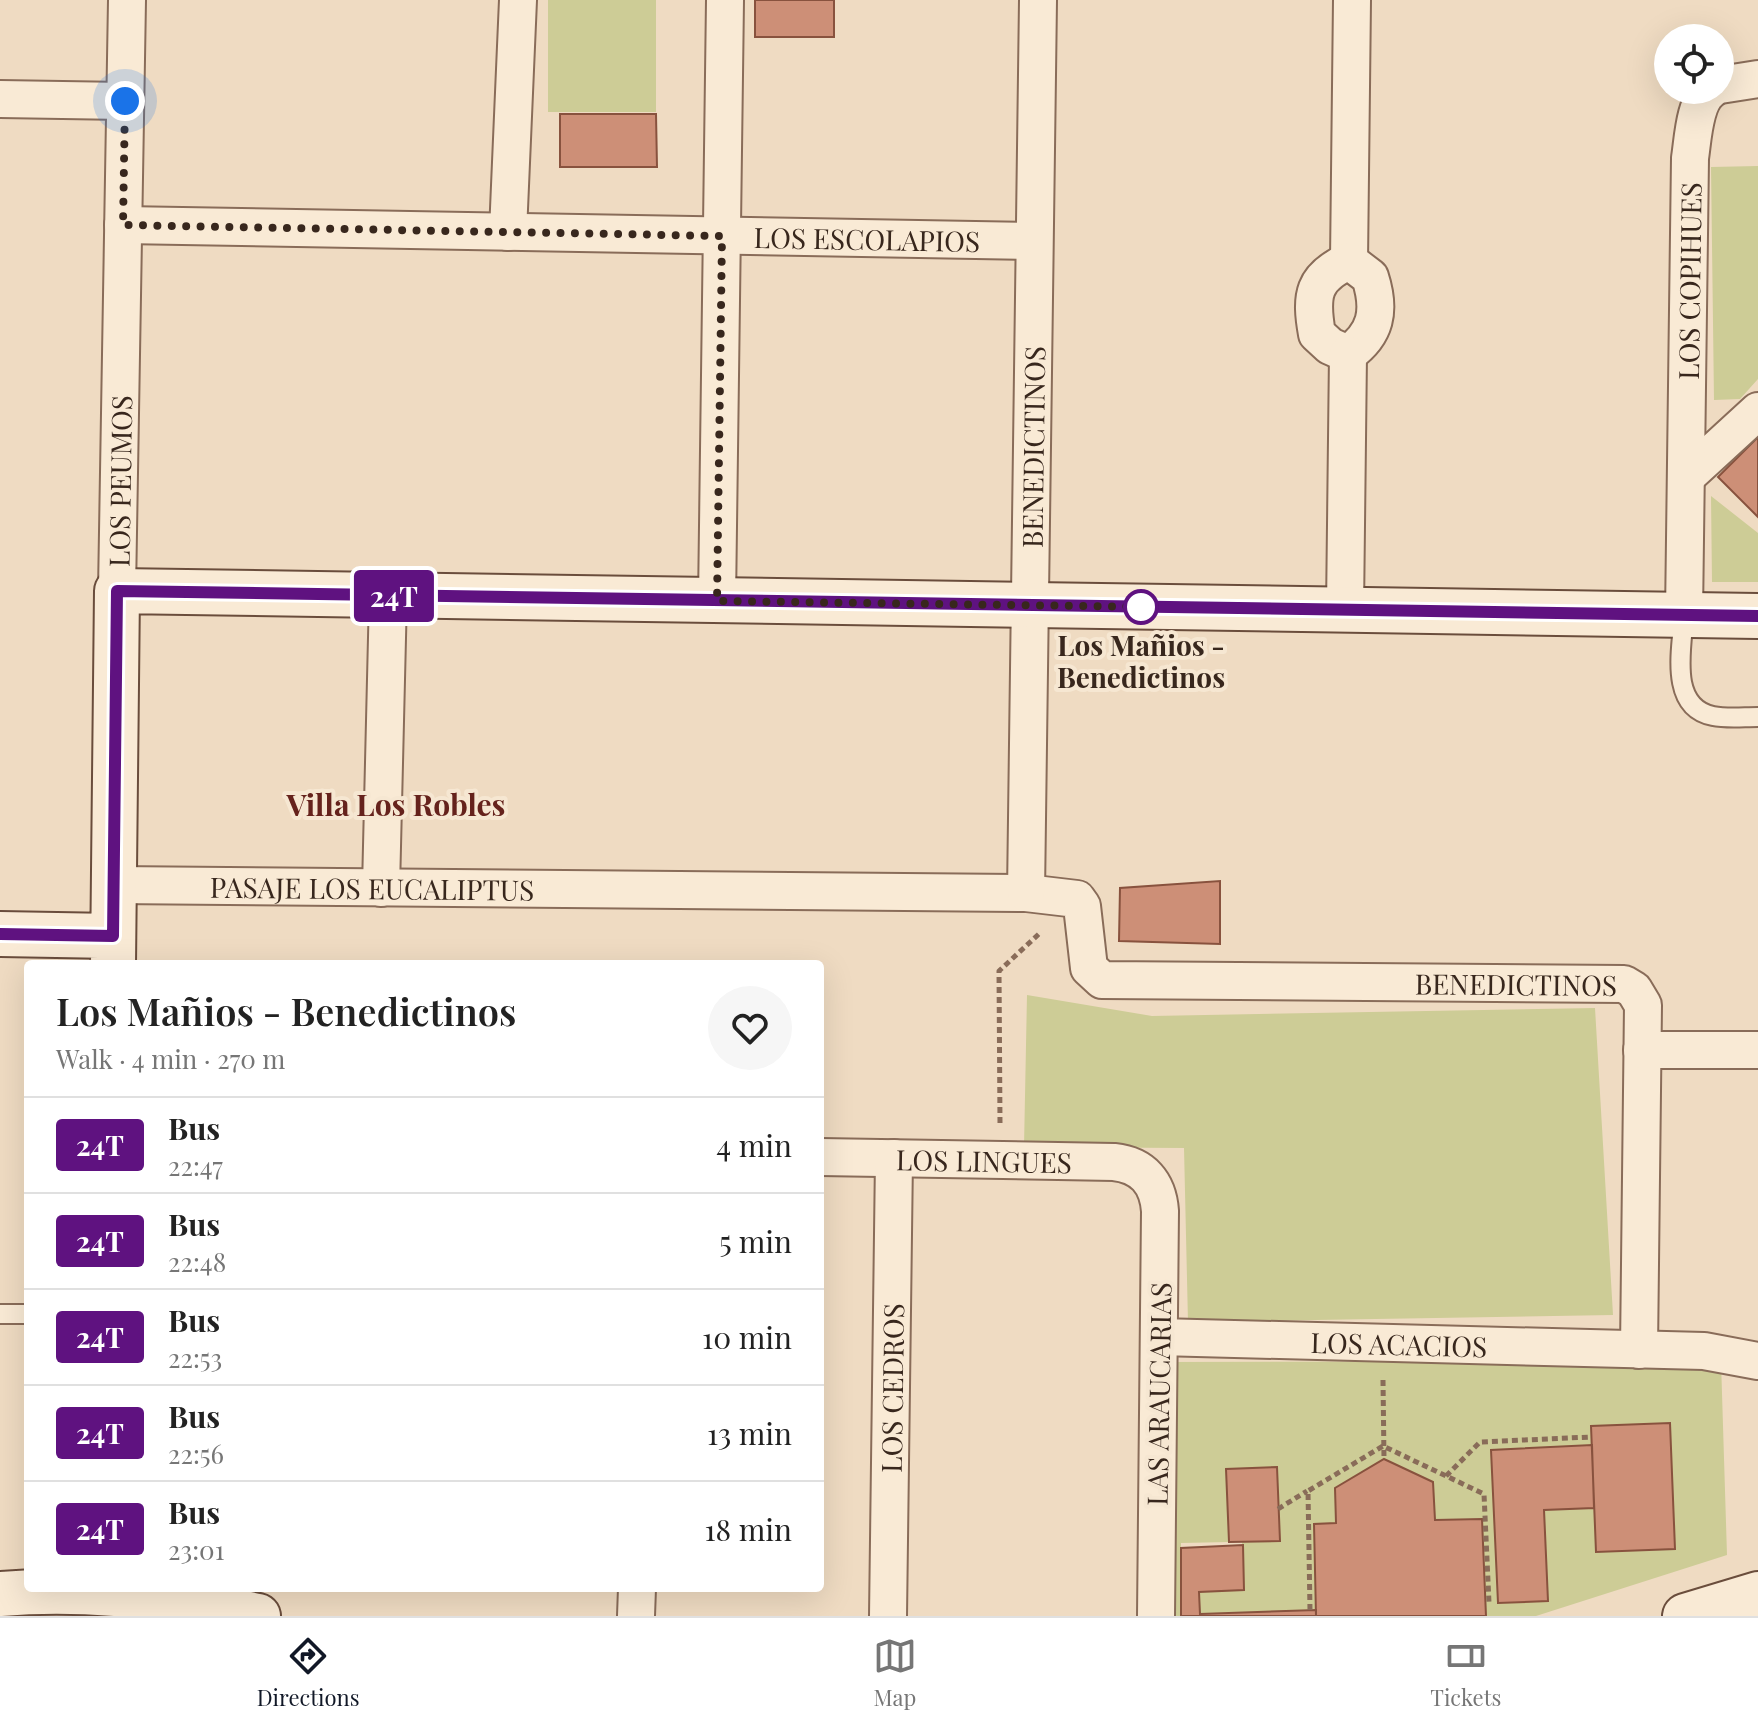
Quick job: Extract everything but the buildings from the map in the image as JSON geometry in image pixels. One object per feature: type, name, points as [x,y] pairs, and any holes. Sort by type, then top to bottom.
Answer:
[{"type":"street","name":"LOS PEUMOS","points":[[113,950],[127,0]]},
{"type":"street","points":[[508,232],[518,0]]},
{"type":"street","points":[[717,601],[725,0]]},
{"type":"street","name":"BENEDICTINOS","points":[[1026,893],[1038,0]]},
{"type":"street","points":[[1349,261],[1352,0]]},
{"type":"street","points":[[1734,83],[1758,79]]},
{"type":"street","points":[[0,99],[125,101]]},
{"type":"street","name":"LOS COPIHUES","points":[[1684,615],[1690,158],[1702,104]]},
{"type":"street","name":"LOS ESCOLAPIOS","points":[[123,225],[1034,241]]},
{"type":"street","points":[[1348,354],[1330,346],[1317,334],[1315,294],[1323,275],[1349,261]]},
{"type":"street","points":[[1348,354],[1366,341],[1373,322],[1370,277],[1349,261]]},
{"type":"street","points":[[1345,610],[1348,354]]},
{"type":"street","points":[[1686,477],[1758,411]]},
{"type":"street","points":[[117,591],[1758,616]]},
{"type":"street","points":[[381,888],[388,596]]},
{"type":"street","name":"PASAJE LOS EUCALIPTUS","points":[[114,885],[1026,893]]},
{"type":"street","points":[[1026,893],[1077,899]]},
{"type":"street","name":"BENEDICTINOS","points":[[1077,899],[1082,906],[1089,968],[1102,980],[1121,983],[1624,984],[1634,990],[1643,1005],[1639,1350]]},
{"type":"street","points":[[0,934],[113,950]]},
{"type":"street","points":[[1642,1050],[1758,1050]]},
{"type":"street","name":"LOS LINGUES","points":[[824,1157],[1126,1164],[1147,1175]]},
{"type":"street","name":"LOS CEDROS","points":[[888,1616],[894,1158]]},
{"type":"street","name":"LAS ARAUCARIAS","points":[[1147,1175],[1159,1198],[1156,1616]]},
{"type":"street","name":"LOS ACACIOS","points":[[1159,1337],[1639,1350]]},
{"type":"street","points":[[1639,1350],[1704,1351],[1758,1361]]},
{"type":"street","points":[[636,1616],[637,1592]]},
{"type":"street","points":[[0,1594],[188,1602],[258,1616]]},
{"type":"street","points":[[1685,1616],[1758,1594]]},
{"type":"lane","points":[[1684,615],[1681,683],[1693,706],[1712,716],[1758,717]]},
{"type":"lane","points":[[0,1314],[24,1314]]},
{"type":"path","points":[[1000,1160],[999,971],[1077,899]]},
{"type":"path","points":[[1383,1343],[1384,1459]]},
{"type":"path","points":[[1446,1476],[1480,1442],[1591,1437]]},
{"type":"path","points":[[1383,1446],[1484,1494],[1489,1603]]},
{"type":"path","points":[[1278,1509],[1383,1446]]},
{"type":"path","points":[[1308,1491],[1310,1610]]},
{"type":"shaded area","points":[[548,0],[656,0],[656,112],[548,112]]},
{"type":"shaded area","points":[[1758,166],[1758,379],[1740,399],[1714,400],[1711,167]]},
{"type":"shaded area","points":[[1711,496],[1758,533],[1758,582],[1712,582]]},
{"type":"shaded area","points":[[1027,995],[1152,1016],[1595,1008],[1613,1315],[1188,1322],[1184,1148],[1024,1147]]},
{"type":"shaded area","points":[[1721,1361],[1727,1555],[1536,1616],[1486,1616],[1482,1519],[1435,1520],[1433,1482],[1384,1459],[1335,1488],[1336,1523],[1315,1524],[1316,1610],[1200,1614],[1199,1592],[1244,1590],[1242,1542],[1280,1540],[1277,1467],[1226,1469],[1229,1542],[1181,1543],[1181,1616],[1165,1616],[1166,1362]]},
{"type":"bus line","name":"24T","points":[[0,934],[113,936],[117,591],[1758,616]]},
{"type":"place","name":"Los Mañios - Benedictinos","points":[[1141,607]]},
{"type":"district","name":"Villa Los Robles","points":[[396,804]]},
{"type":"route","points":[[125,101],[123,225],[722,236],[717,601],[1155,607],[1141,607]]}]
